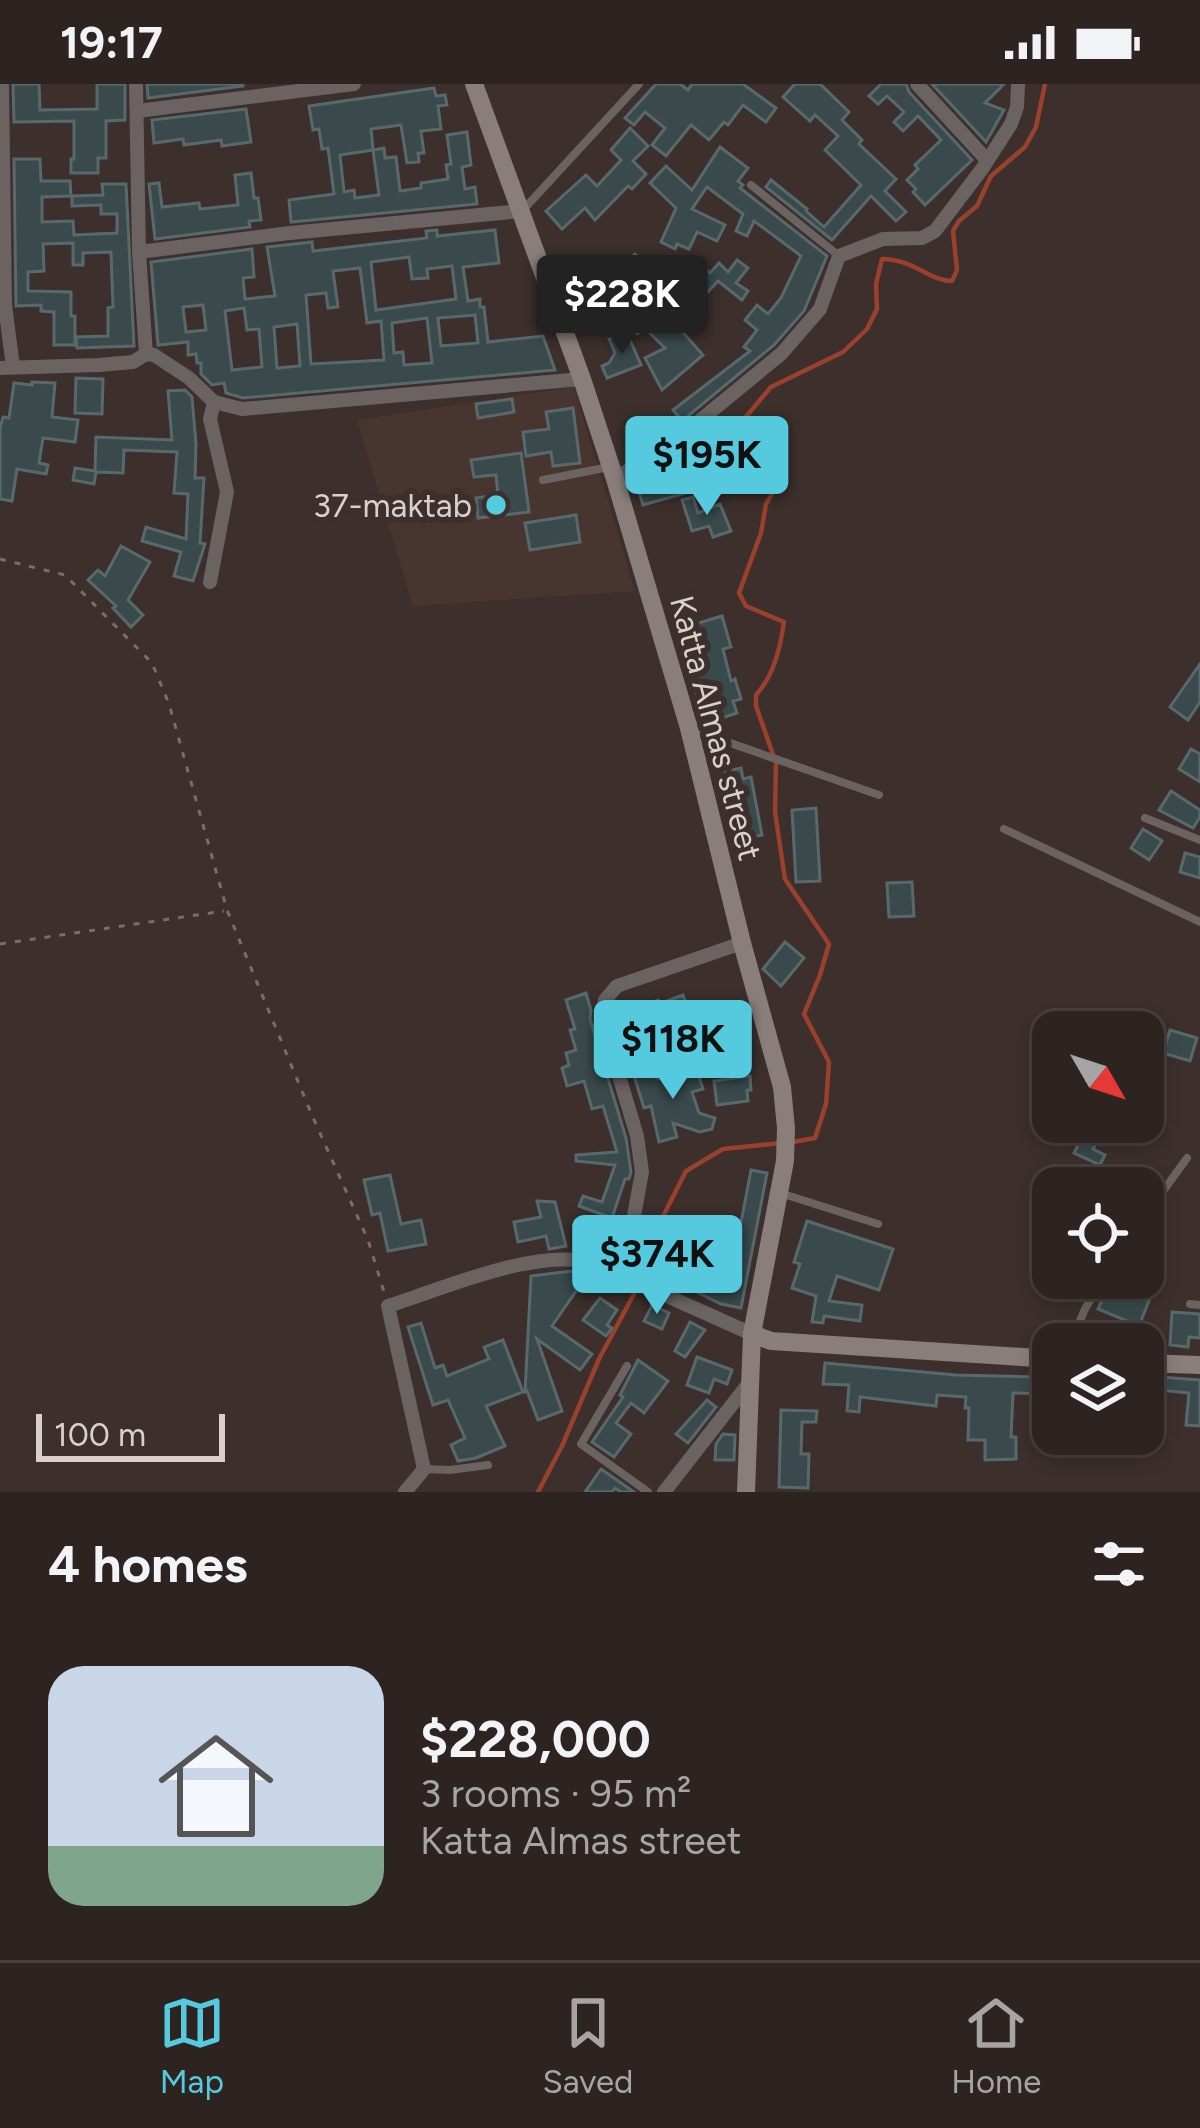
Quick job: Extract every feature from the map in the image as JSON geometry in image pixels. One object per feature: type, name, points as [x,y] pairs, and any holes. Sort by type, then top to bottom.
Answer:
[{"type":"street","points":[[2,84],[6,368],[134,362],[154,355],[214,402],[242,410],[582,379]]},
{"type":"street","points":[[136,84],[146,354]]},
{"type":"street","points":[[136,111],[354,84]]},
{"type":"street","name":"Katta Almas street","points":[[474,84],[613,473],[689,728],[782,1087],[784,1161],[752,1334],[746,1492]]},
{"type":"street","points":[[916,84],[987,160]]},
{"type":"street","points":[[613,473],[680,437],[782,353],[820,309],[839,256],[883,239],[922,238],[935,231],[1011,124],[1018,84]]},
{"type":"street","points":[[140,252],[522,211]]},
{"type":"street","points":[[210,582],[226,492],[210,419],[214,402]]},
{"type":"street","points":[[608,1271],[634,1216],[642,1172],[637,1136],[601,1016],[604,1000],[621,984],[742,943]]},
{"type":"street","points":[[405,1492],[424,1469],[388,1306],[548,1259],[580,1260],[771,1341],[1032,1358]]},
{"type":"street","points":[[1164,1364],[1200,1365]]},
{"type":"street","points":[[664,1492],[748,1383]]},
{"type":"lane","points":[[522,211],[639,84]]},
{"type":"lane","points":[[751,185],[839,256]]},
{"type":"lane","points":[[559,313],[587,304],[607,307],[637,331]]},
{"type":"lane","points":[[543,480],[613,473]]},
{"type":"lane","points":[[689,728],[879,795]]},
{"type":"lane","points":[[1145,818],[1200,840]]},
{"type":"lane","points":[[1004,829],[1200,922]]},
{"type":"lane","points":[[1164,1190],[1187,1158]]},
{"type":"lane","points":[[779,1193],[878,1224]]},
{"type":"lane","points":[[627,1366],[581,1444],[648,1492]]},
{"type":"lane","points":[[424,1469],[488,1465]]},
{"type":"path","points":[[0,560],[65,575],[152,664],[169,704],[227,910],[368,1240],[388,1306]]},
{"type":"path","points":[[0,944],[227,910]]},
{"type":"shaded area","name":"37-maktab","points":[[574,387],[635,591],[413,606],[357,420]]},
{"type":"building","points":[[13,84],[39,84],[40,110],[97,109],[97,84],[125,84],[125,120],[106,121],[106,158],[98,158],[98,173],[71,173],[74,121],[14,122]]},
{"type":"building","points":[[147,84],[243,84],[243,86],[148,98]]},
{"type":"building","points":[[656,84],[680,84],[688,90],[692,84],[743,84],[776,108],[766,122],[743,105],[709,140],[691,125],[666,156],[652,145],[665,128],[645,112],[634,125],[625,118]]},
{"type":"building","points":[[795,84],[820,84],[849,112],[842,120],[862,140],[859,144],[896,179],[885,191],[906,212],[896,221],[871,196],[832,240],[766,187],[771,180],[824,227],[861,185],[825,150],[838,136],[815,115],[810,121],[783,97]]},
{"type":"building","points":[[881,84],[906,84],[972,160],[925,205],[907,180],[918,169],[915,165],[941,140],[918,116],[903,131],[894,122],[904,112],[887,96],[878,104],[869,96]]},
{"type":"building","points":[[932,84],[1004,84],[985,103],[1004,110],[986,142]]},
{"type":"building","points":[[434,88],[436,96],[445,95],[447,105],[438,106],[441,129],[421,131],[424,153],[418,153],[419,162],[407,163],[401,125],[371,129],[373,150],[384,148],[385,158],[396,157],[400,191],[421,188],[421,183],[448,179],[447,135],[467,132],[471,165],[462,167],[465,189],[475,187],[477,204],[291,222],[289,200],[334,194],[328,148],[322,149],[319,129],[313,130],[309,106]],"holes":[[[373,150],[379,195],[355,198],[354,190],[344,192],[340,155]]]},
{"type":"building","points":[[246,109],[251,142],[184,145],[183,139],[154,143],[152,120]]},
{"type":"building","points":[[630,128],[648,146],[633,161],[646,174],[595,220],[585,208],[562,229],[546,211],[586,175],[597,186],[621,160],[611,150]]},
{"type":"building","points":[[720,147],[748,168],[738,181],[743,185],[740,188],[827,256],[804,311],[774,345],[682,421],[673,410],[750,351],[744,347],[757,330],[745,320],[757,305],[768,314],[801,256],[754,221],[747,236],[736,231],[743,214],[707,187],[692,209],[725,225],[717,241],[697,232],[689,249],[661,242],[676,208],[650,183],[666,166],[692,190]]},
{"type":"building","points":[[14,159],[40,159],[41,181],[70,181],[71,196],[42,197],[42,222],[73,221],[74,235],[117,233],[117,214],[101,214],[101,205],[72,206],[72,196],[103,195],[102,184],[126,184],[134,346],[77,348],[76,337],[108,336],[108,308],[113,307],[111,252],[83,253],[83,265],[73,265],[73,243],[43,244],[44,271],[28,272],[28,291],[71,292],[75,345],[54,345],[54,312],[41,311],[41,305],[16,306]]},
{"type":"building","points":[[251,173],[261,220],[249,221],[250,227],[155,239],[149,184],[159,183],[162,207],[238,205],[235,175]]},
{"type":"building","points":[[437,230],[437,236],[495,230],[499,263],[463,267],[468,301],[480,299],[484,307],[488,342],[543,336],[555,370],[243,398],[226,393],[224,383],[212,385],[201,374],[196,354],[188,355],[188,342],[158,345],[151,262],[252,249],[254,277],[243,278],[245,299],[275,296],[267,247],[312,242],[313,251],[427,238],[426,231]],"holes":[[[409,257],[412,279],[428,278],[427,269],[452,266],[456,299],[376,310],[371,262]],[[360,268],[367,323],[381,321],[384,360],[311,364],[306,295],[326,293],[328,308],[338,307],[333,271]],[[203,305],[206,330],[186,332],[183,307]],[[244,308],[247,330],[259,329],[262,367],[232,370],[225,311]],[[475,315],[478,343],[441,346],[438,318]],[[427,318],[432,363],[404,365],[403,352],[394,353],[392,323]],[[297,324],[300,366],[277,368],[274,327]]]},
{"type":"building","points":[[635,254],[653,270],[641,284],[623,267]]},
{"type":"building","points":[[737,260],[748,268],[736,283],[748,291],[742,300],[718,281],[705,295],[693,284],[706,269],[710,273],[719,263],[728,272]]},
{"type":"building","points":[[653,285],[691,315],[679,328],[703,355],[662,390],[645,358],[665,348],[629,313]]},
{"type":"building","points":[[627,333],[641,365],[607,378],[602,366],[615,353],[609,339]]},
{"type":"building","points":[[76,378],[103,379],[102,414],[75,413]]},
{"type":"building","points":[[14,383],[55,383],[52,417],[78,420],[75,442],[43,438],[39,463],[48,465],[46,474],[17,469],[12,501],[0,499],[3,417],[9,418]]},
{"type":"building","points":[[185,390],[192,397],[195,478],[204,478],[200,543],[205,544],[193,581],[174,576],[181,552],[142,541],[146,527],[186,539],[188,494],[174,493],[177,452],[124,450],[123,473],[96,472],[94,484],[73,480],[75,468],[95,471],[96,437],[172,440],[168,391]]},
{"type":"building","points":[[512,399],[514,412],[478,418],[476,404]]},
{"type":"building","points":[[573,408],[580,463],[553,466],[551,452],[526,456],[523,432],[549,429],[546,412]]},
{"type":"building","points":[[521,453],[529,512],[478,518],[476,498],[498,495],[496,475],[474,477],[471,460]]},
{"type":"building","points":[[680,474],[686,493],[643,505],[637,486]]},
{"type":"building","points":[[693,497],[698,513],[720,504],[731,531],[713,537],[709,526],[692,531],[682,500]]},
{"type":"building","points":[[576,515],[580,542],[530,550],[525,523]]},
{"type":"building","points":[[121,546],[150,562],[128,600],[143,615],[131,627],[88,580],[98,570],[105,576]]},
{"type":"building","points":[[683,607],[689,626],[722,616],[731,647],[723,649],[741,699],[733,701],[737,713],[716,720],[712,707],[701,710],[671,610]]},
{"type":"building","points":[[1200,664],[1200,702],[1188,720],[1170,707]]},
{"type":"building","points":[[1191,749],[1200,754],[1200,782],[1179,769]]},
{"type":"building","points":[[741,768],[743,779],[751,777],[762,835],[740,839],[722,772]]},
{"type":"building","points":[[1171,791],[1200,810],[1193,828],[1159,810]]},
{"type":"building","points":[[816,808],[820,881],[796,882],[792,810]]},
{"type":"building","points":[[1143,829],[1162,841],[1149,860],[1131,848]]},
{"type":"building","points":[[1185,853],[1200,857],[1200,878],[1180,872]]},
{"type":"building","points":[[912,882],[914,916],[889,917],[887,883]]},
{"type":"building","points":[[785,942],[804,958],[781,986],[763,969]]},
{"type":"building","points":[[586,993],[631,1172],[612,1218],[579,1206],[583,1196],[602,1202],[615,1165],[576,1161],[576,1155],[617,1152],[603,1106],[592,1109],[584,1081],[567,1086],[562,1068],[569,1065],[566,1053],[576,1050],[566,1000]]},
{"type":"building","points":[[683,995],[692,1021],[698,1023],[739,1012],[747,1044],[712,1053],[707,1035],[678,1044],[674,1031],[645,1043],[635,1019],[642,1017],[639,1008]]},
{"type":"building","points":[[1170,1030],[1197,1038],[1190,1061],[1164,1050]]},
{"type":"building","points":[[696,1067],[703,1089],[692,1092],[699,1113],[715,1118],[712,1129],[700,1132],[673,1123],[677,1137],[659,1142],[651,1106],[644,1108],[634,1076],[654,1070],[657,1079]]},
{"type":"building","points":[[750,1076],[748,1101],[717,1105],[714,1081]]},
{"type":"building","points":[[1079,1143],[1090,1143],[1105,1155],[1100,1165],[1074,1153]]},
{"type":"building","points":[[751,1170],[767,1173],[741,1308],[721,1304],[677,1282],[682,1271],[723,1291],[730,1257],[717,1255],[719,1241],[690,1236],[692,1224],[739,1233]]},
{"type":"building","points":[[390,1175],[401,1224],[421,1220],[426,1244],[388,1251],[380,1213],[372,1215],[364,1180]]},
{"type":"building","points":[[537,1201],[555,1202],[566,1246],[549,1249],[546,1236],[518,1242],[514,1222],[541,1217]]},
{"type":"building","points":[[807,1221],[893,1249],[879,1290],[837,1276],[829,1301],[862,1305],[860,1321],[824,1316],[823,1323],[812,1322],[816,1296],[792,1288],[800,1264],[794,1262]]},
{"type":"building","points":[[571,1271],[583,1281],[552,1326],[592,1354],[580,1370],[537,1339],[562,1411],[538,1420],[525,1392],[531,1276]]},
{"type":"building","points":[[600,1298],[617,1310],[606,1336],[583,1320]]},
{"type":"building","points":[[1103,1299],[1150,1299],[1140,1323],[1098,1309]]},
{"type":"building","points":[[652,1305],[669,1313],[662,1329],[644,1321]]},
{"type":"building","points":[[1172,1312],[1200,1314],[1200,1338],[1189,1337],[1188,1347],[1170,1345]]},
{"type":"building","points":[[690,1322],[705,1330],[685,1357],[675,1351]]},
{"type":"building","points":[[421,1323],[435,1368],[443,1365],[447,1376],[489,1359],[484,1347],[503,1340],[523,1392],[486,1406],[505,1446],[458,1461],[451,1445],[465,1438],[448,1400],[433,1405],[408,1327]]},
{"type":"building","points":[[697,1357],[732,1370],[727,1384],[714,1379],[709,1393],[687,1385]]},
{"type":"building","points":[[638,1360],[668,1381],[644,1413],[631,1403],[616,1423],[631,1434],[614,1457],[592,1442],[623,1397]]},
{"type":"building","points":[[825,1363],[1032,1377],[1032,1393],[1013,1393],[1011,1437],[1016,1437],[1016,1459],[985,1460],[985,1440],[968,1440],[966,1397],[937,1395],[936,1406],[860,1397],[859,1412],[847,1411],[849,1385],[823,1384]]},
{"type":"building","points":[[1164,1377],[1200,1380],[1200,1426],[1186,1425],[1189,1393],[1164,1390]]},
{"type":"building","points":[[707,1400],[716,1407],[688,1443],[676,1434]]},
{"type":"building","points":[[781,1410],[817,1411],[816,1422],[802,1422],[801,1454],[809,1454],[808,1488],[779,1487]]},
{"type":"building","points":[[723,1434],[735,1435],[734,1460],[715,1460],[716,1444]]},
{"type":"building","points":[[601,1469],[634,1492],[615,1488],[585,1492]]},
{"type":"waterway","points":[[793,1142],[815,1138],[826,1104],[829,1062],[804,1014],[829,944],[785,879],[775,812],[776,763],[756,706],[756,695],[775,661],[784,622],[746,606],[739,593],[761,533],[766,504],[781,479],[771,448],[745,418],[771,387],[843,352],[867,329],[877,309],[882,259],[952,281],[957,270],[953,231],[977,206],[991,176],[1025,147],[1036,127],[1045,84]]},
{"type":"waterway","points":[[538,1492],[634,1294],[644,1254],[686,1171],[723,1149],[781,1143]]},
{"type":"place","name":"37-maktab","points":[[496,505]]}]
